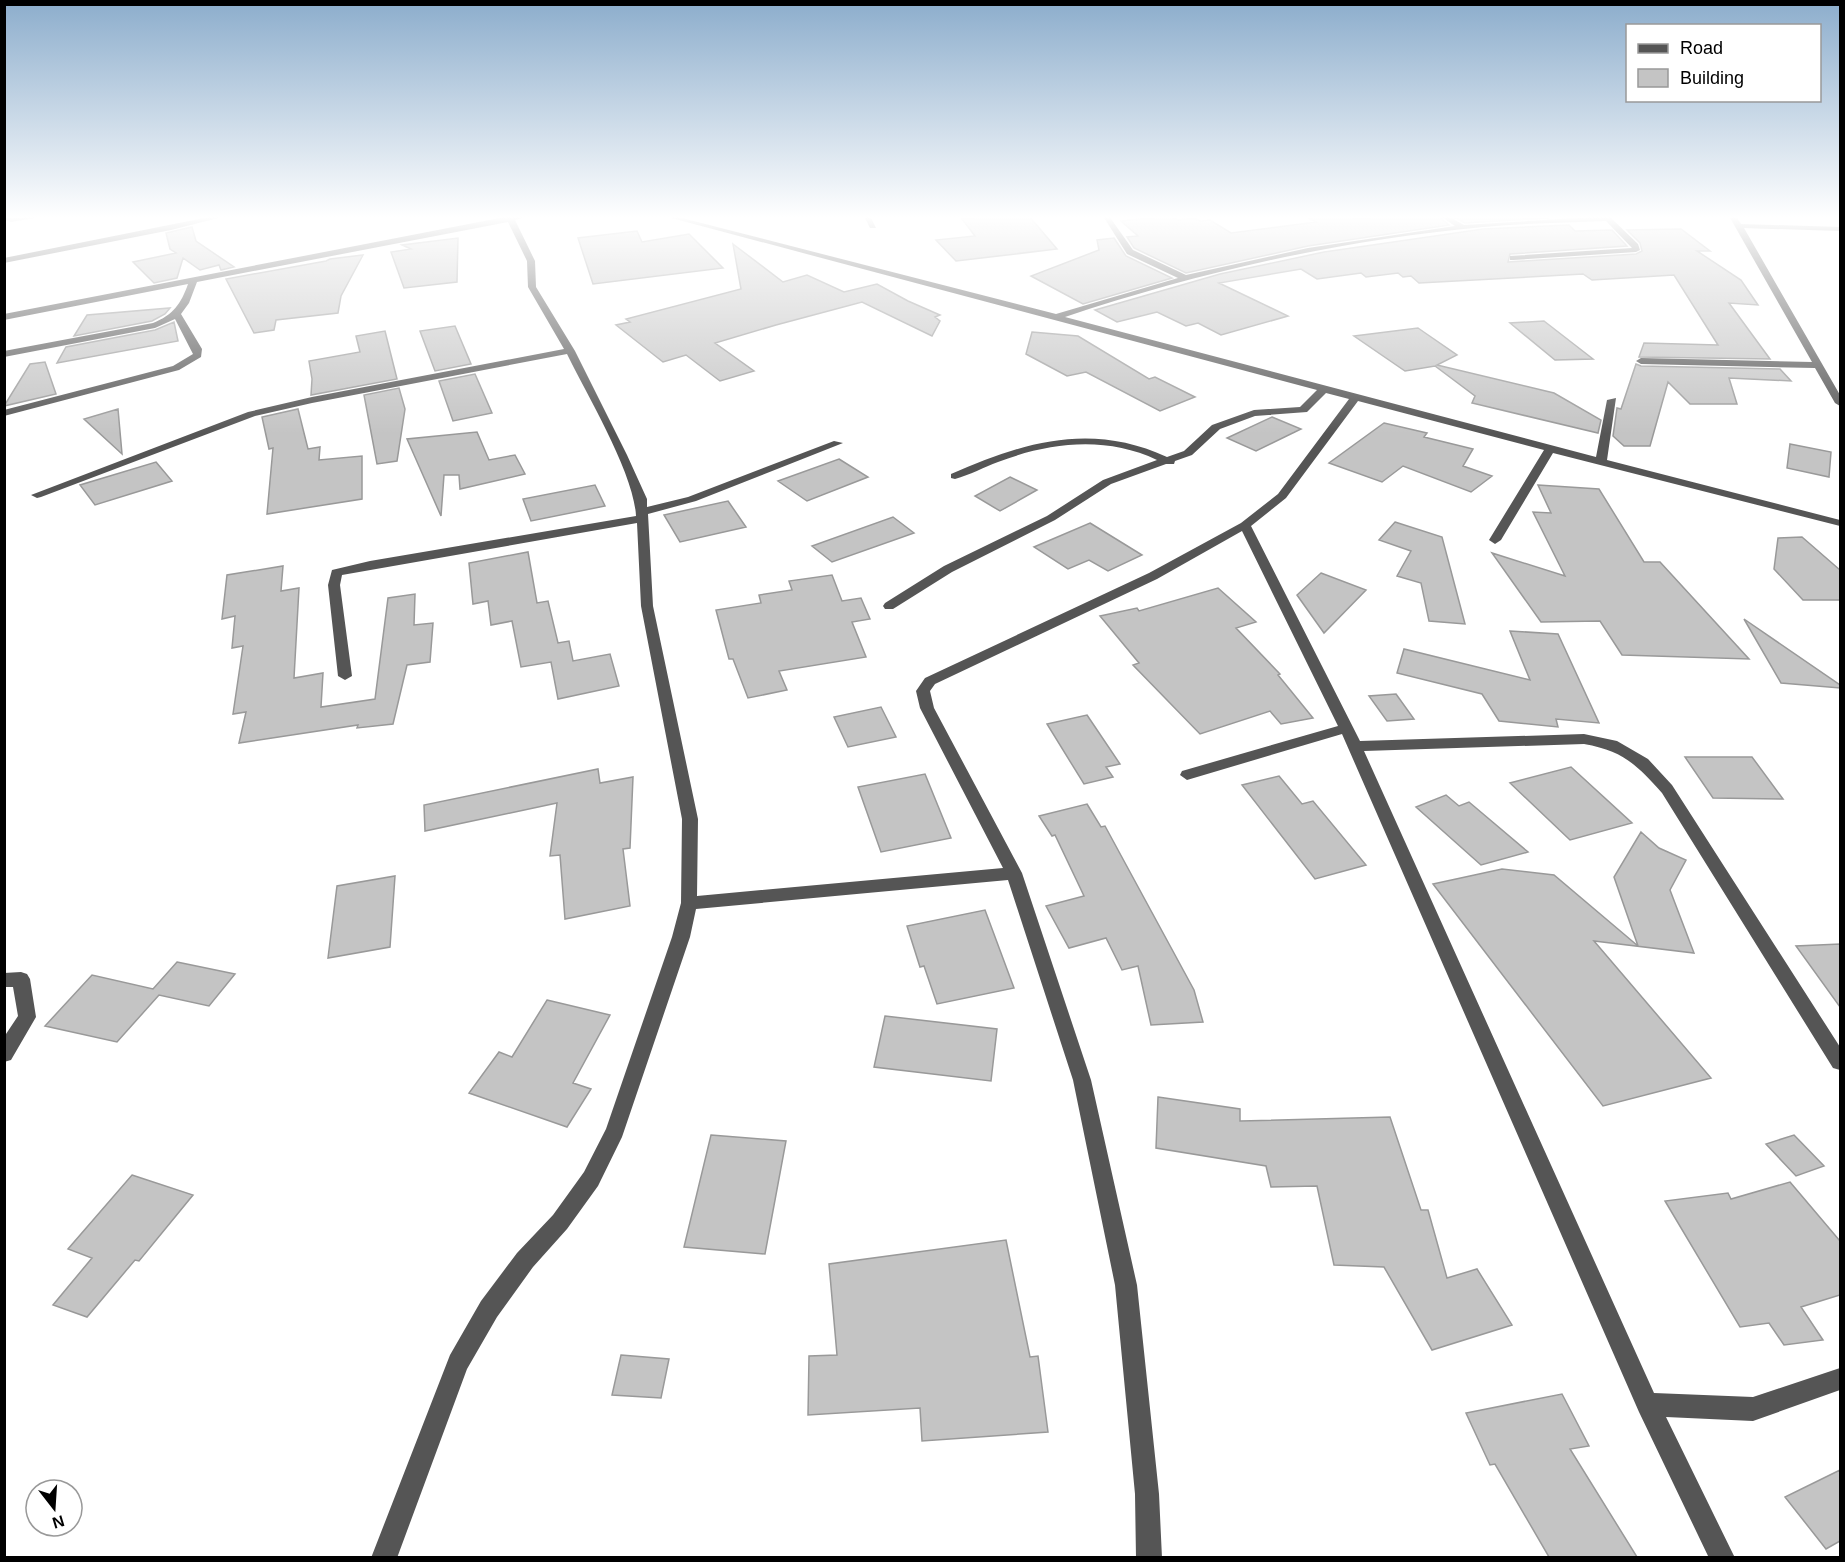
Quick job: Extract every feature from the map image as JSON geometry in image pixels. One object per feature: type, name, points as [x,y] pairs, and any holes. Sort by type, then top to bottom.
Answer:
[{"type":"street","points":[[4,317],[148,289]]},
{"type":"street","points":[[4,354],[155,326],[183,310],[191,289]]},
{"type":"street","points":[[384,1557],[458,1364],[489,1309],[525,1260],[560,1222],[591,1179],[615,1131],[681,937],[689,903],[690,819],[647,606],[641,499],[622,455],[570,351],[533,289]]},
{"type":"street","points":[[948,289],[1323,390],[1840,523]]},
{"type":"street","points":[[1056,317],[1142,289]]},
{"type":"street","points":[[1776,289],[1840,403]]},
{"type":"street","points":[[4,412],[176,368],[189,362],[198,355],[197,349],[177,315]]},
{"type":"street","points":[[37,495],[252,414],[312,400],[570,351]]},
{"type":"street","points":[[1641,362],[1819,365]]},
{"type":"street","points":[[889,606],[948,568],[1051,518],[1107,482],[1170,462],[1188,453],[1216,427],[1254,413],[1304,410],[1323,390]]},
{"type":"street","points":[[1149,1557],[1148,1494],[1126,1285],[1082,1080],[1014,873],[927,708],[923,691],[930,681],[1152,576],[1245,525],[1282,496],[1355,398]]},
{"type":"street","points":[[1600,461],[1612,399]]},
{"type":"street","points":[[955,476],[1018,450],[1073,439],[1128,445],[1170,462]]},
{"type":"street","points":[[345,676],[334,585],[336,573],[643,515],[692,499],[838,443]]},
{"type":"street","points":[[1495,540],[1550,448]]},
{"type":"street","points":[[1245,525],[1355,746],[1647,1404],[1723,1557]]},
{"type":"street","points":[[1187,775],[1346,728]]},
{"type":"street","points":[[1355,746],[1584,739],[1612,744],[1643,763],[1667,789],[1840,1062]]},
{"type":"street","points":[[689,903],[1014,873]]},
{"type":"street","points":[[4,980],[21,979],[27,1017],[4,1054]]},
{"type":"street","points":[[1647,1404],[1753,1409],[1840,1379]]},
{"type":"building","points":[[231,289],[345,289],[338,313],[276,320],[274,330],[254,333]]},
{"type":"building","points":[[741,289],[837,289],[844,292],[857,289],[886,289],[940,315],[935,317],[940,321],[932,336],[862,302],[776,325],[715,343],[754,371],[720,381],[686,355],[663,362],[616,325],[630,322],[626,319]]},
{"type":"building","points":[[1055,289],[1135,289],[1083,304]]},
{"type":"building","points":[[1168,289],[1231,289],[1288,316],[1221,335],[1198,323],[1186,326],[1157,312],[1117,322],[1095,310]]},
{"type":"building","points":[[1683,289],[1747,289],[1758,305],[1729,303],[1770,359],[1639,357],[1644,343],[1718,345]]},
{"type":"building","points":[[170,308],[165,314],[152,321],[74,336],[87,315]]},
{"type":"building","points":[[1544,321],[1593,359],[1555,360],[1510,323]]},
{"type":"building","points":[[174,322],[178,341],[57,363],[66,347],[155,330]]},
{"type":"building","points":[[455,326],[471,364],[435,371],[420,331]]},
{"type":"building","points":[[1418,328],[1457,355],[1437,365],[1554,393],[1601,420],[1598,433],[1472,403],[1475,396],[1435,366],[1405,371],[1354,336]]},
{"type":"building","points":[[385,331],[397,379],[311,395],[312,379],[309,361],[360,352],[356,336]]},
{"type":"building","points":[[1032,332],[1078,336],[1149,379],[1155,377],[1195,397],[1160,411],[1086,372],[1067,376],[1026,354]]},
{"type":"building","points":[[45,362],[56,394],[4,406],[30,364]]},
{"type":"building","points":[[1636,364],[1641,366],[1780,369],[1791,381],[1729,378],[1737,404],[1690,404],[1668,382],[1650,446],[1624,446],[1613,436],[1617,408],[1621,409]]},
{"type":"building","points":[[475,374],[492,413],[453,421],[439,381]]},
{"type":"building","points":[[399,388],[405,409],[397,461],[377,464],[364,395]]},
{"type":"building","points":[[118,409],[122,454],[84,419]]},
{"type":"building","points":[[298,409],[308,449],[320,447],[319,460],[362,456],[362,499],[267,514],[273,448],[269,449],[262,417]]},
{"type":"building","points":[[1272,417],[1301,429],[1256,451],[1227,438]]},
{"type":"building","points":[[1384,423],[1427,433],[1424,437],[1473,449],[1463,466],[1492,476],[1471,492],[1403,466],[1382,482],[1329,463]]},
{"type":"building","points":[[477,432],[489,460],[515,455],[525,474],[460,489],[459,475],[444,475],[441,516],[407,439]]},
{"type":"building","points":[[1790,444],[1831,452],[1829,477],[1787,468]]},
{"type":"building","points":[[839,459],[868,477],[807,501],[778,481]]},
{"type":"building","points":[[156,462],[172,481],[95,505],[80,485]]},
{"type":"building","points":[[1010,477],[1037,490],[1000,511],[975,496]]},
{"type":"building","points":[[595,485],[605,506],[531,521],[523,499]]},
{"type":"building","points":[[1538,485],[1599,489],[1644,562],[1660,562],[1749,659],[1622,655],[1600,621],[1541,622],[1492,553],[1565,576],[1533,512],[1551,513]]},
{"type":"building","points":[[728,501],[746,527],[680,542],[664,515]]},
{"type":"building","points":[[893,517],[914,533],[832,562],[812,546]]},
{"type":"building","points":[[1395,522],[1442,537],[1465,624],[1429,621],[1421,583],[1397,576],[1411,551],[1379,540]]},
{"type":"building","points":[[1090,523],[1142,555],[1108,571],[1089,560],[1068,569],[1034,547]]},
{"type":"building","points":[[1802,537],[1840,570],[1840,600],[1803,600],[1774,569],[1778,538]]},
{"type":"building","points":[[528,552],[537,603],[548,601],[558,643],[569,641],[573,661],[610,654],[619,686],[558,699],[551,662],[521,667],[512,621],[491,625],[488,601],[473,604],[469,563]]},
{"type":"building","points":[[283,566],[281,591],[299,588],[294,678],[323,673],[321,707],[375,699],[388,598],[415,594],[414,625],[433,623],[430,662],[407,665],[393,724],[357,728],[358,725],[239,743],[246,712],[233,714],[243,646],[232,648],[235,616],[222,619],[227,575]]},
{"type":"building","points":[[1321,573],[1366,590],[1324,633],[1297,595]]},
{"type":"building","points":[[832,575],[842,601],[861,598],[870,619],[852,622],[866,657],[779,671],[787,690],[748,698],[733,659],[729,659],[716,610],[761,603],[759,595],[792,590],[789,581]]},
{"type":"building","points":[[1218,588],[1256,622],[1236,628],[1280,674],[1278,675],[1313,718],[1281,724],[1270,711],[1200,734],[1133,665],[1139,663],[1100,616],[1137,608],[1139,611]]},
{"type":"building","points":[[1744,619],[1840,685],[1840,688],[1781,683]]},
{"type":"building","points":[[1510,631],[1558,634],[1599,723],[1556,719],[1558,727],[1499,721],[1482,694],[1397,673],[1404,649],[1530,680]]},
{"type":"building","points":[[1396,694],[1414,719],[1387,721],[1369,696]]},
{"type":"building","points":[[881,707],[896,737],[848,747],[834,717]]},
{"type":"building","points":[[1087,715],[1120,764],[1106,767],[1113,777],[1084,784],[1047,724]]},
{"type":"building","points":[[1685,757],[1752,757],[1783,799],[1713,798]]},
{"type":"building","points":[[1571,767],[1632,823],[1570,840],[1510,783]]},
{"type":"building","points":[[598,769],[600,783],[633,777],[630,848],[623,849],[630,906],[565,919],[560,855],[550,856],[557,803],[425,831],[424,805]]},
{"type":"building","points":[[925,774],[951,838],[881,852],[858,787]]},
{"type":"building","points":[[1279,776],[1302,804],[1313,801],[1366,865],[1315,879],[1242,785]]},
{"type":"building","points":[[1446,795],[1459,806],[1469,802],[1528,852],[1481,865],[1416,807]]},
{"type":"building","points":[[1087,804],[1101,827],[1105,826],[1194,990],[1203,1022],[1151,1025],[1138,966],[1122,970],[1106,938],[1069,948],[1046,906],[1084,896],[1055,835],[1052,836],[1039,816]]},
{"type":"building","points":[[1641,832],[1659,848],[1686,860],[1670,890],[1694,953],[1594,941],[1711,1078],[1603,1106],[1433,884],[1502,869],[1554,875],[1638,946],[1614,877]]},
{"type":"building","points":[[395,876],[390,947],[328,958],[337,886]]},
{"type":"building","points":[[985,910],[1014,988],[937,1004],[924,966],[920,967],[907,926]]},
{"type":"building","points":[[1840,944],[1840,1007],[1796,946]]},
{"type":"building","points":[[177,962],[235,974],[209,1006],[159,995],[117,1042],[45,1026],[92,975],[153,989]]},
{"type":"building","points":[[547,1000],[610,1015],[573,1083],[591,1089],[567,1127],[469,1093],[499,1052],[512,1057]]},
{"type":"building","points":[[885,1016],[997,1029],[991,1081],[874,1067]]},
{"type":"building","points":[[1158,1097],[1240,1109],[1240,1121],[1390,1117],[1421,1210],[1428,1210],[1447,1278],[1477,1269],[1512,1325],[1432,1350],[1384,1267],[1334,1265],[1317,1186],[1271,1187],[1266,1166],[1156,1148]]},
{"type":"building","points":[[711,1135],[786,1141],[765,1254],[684,1247]]},
{"type":"building","points":[[1794,1135],[1824,1166],[1796,1176],[1766,1144]]},
{"type":"building","points":[[132,1175],[193,1195],[139,1261],[135,1260],[87,1317],[53,1305],[92,1258],[68,1249]]},
{"type":"building","points":[[1790,1182],[1840,1241],[1840,1295],[1801,1307],[1823,1340],[1784,1345],[1769,1323],[1740,1327],[1665,1201],[1728,1193],[1731,1199]]},
{"type":"building","points":[[1006,1240],[1030,1357],[1038,1356],[1048,1432],[922,1441],[920,1408],[808,1415],[809,1356],[837,1355],[829,1264]]},
{"type":"building","points":[[621,1355],[669,1359],[661,1398],[612,1395]]},
{"type":"building","points":[[1562,1394],[1589,1446],[1570,1449],[1637,1557],[1549,1557],[1495,1464],[1490,1465],[1466,1413]]},
{"type":"building","points":[[1840,1470],[1840,1541],[1826,1549],[1785,1497]]}]
